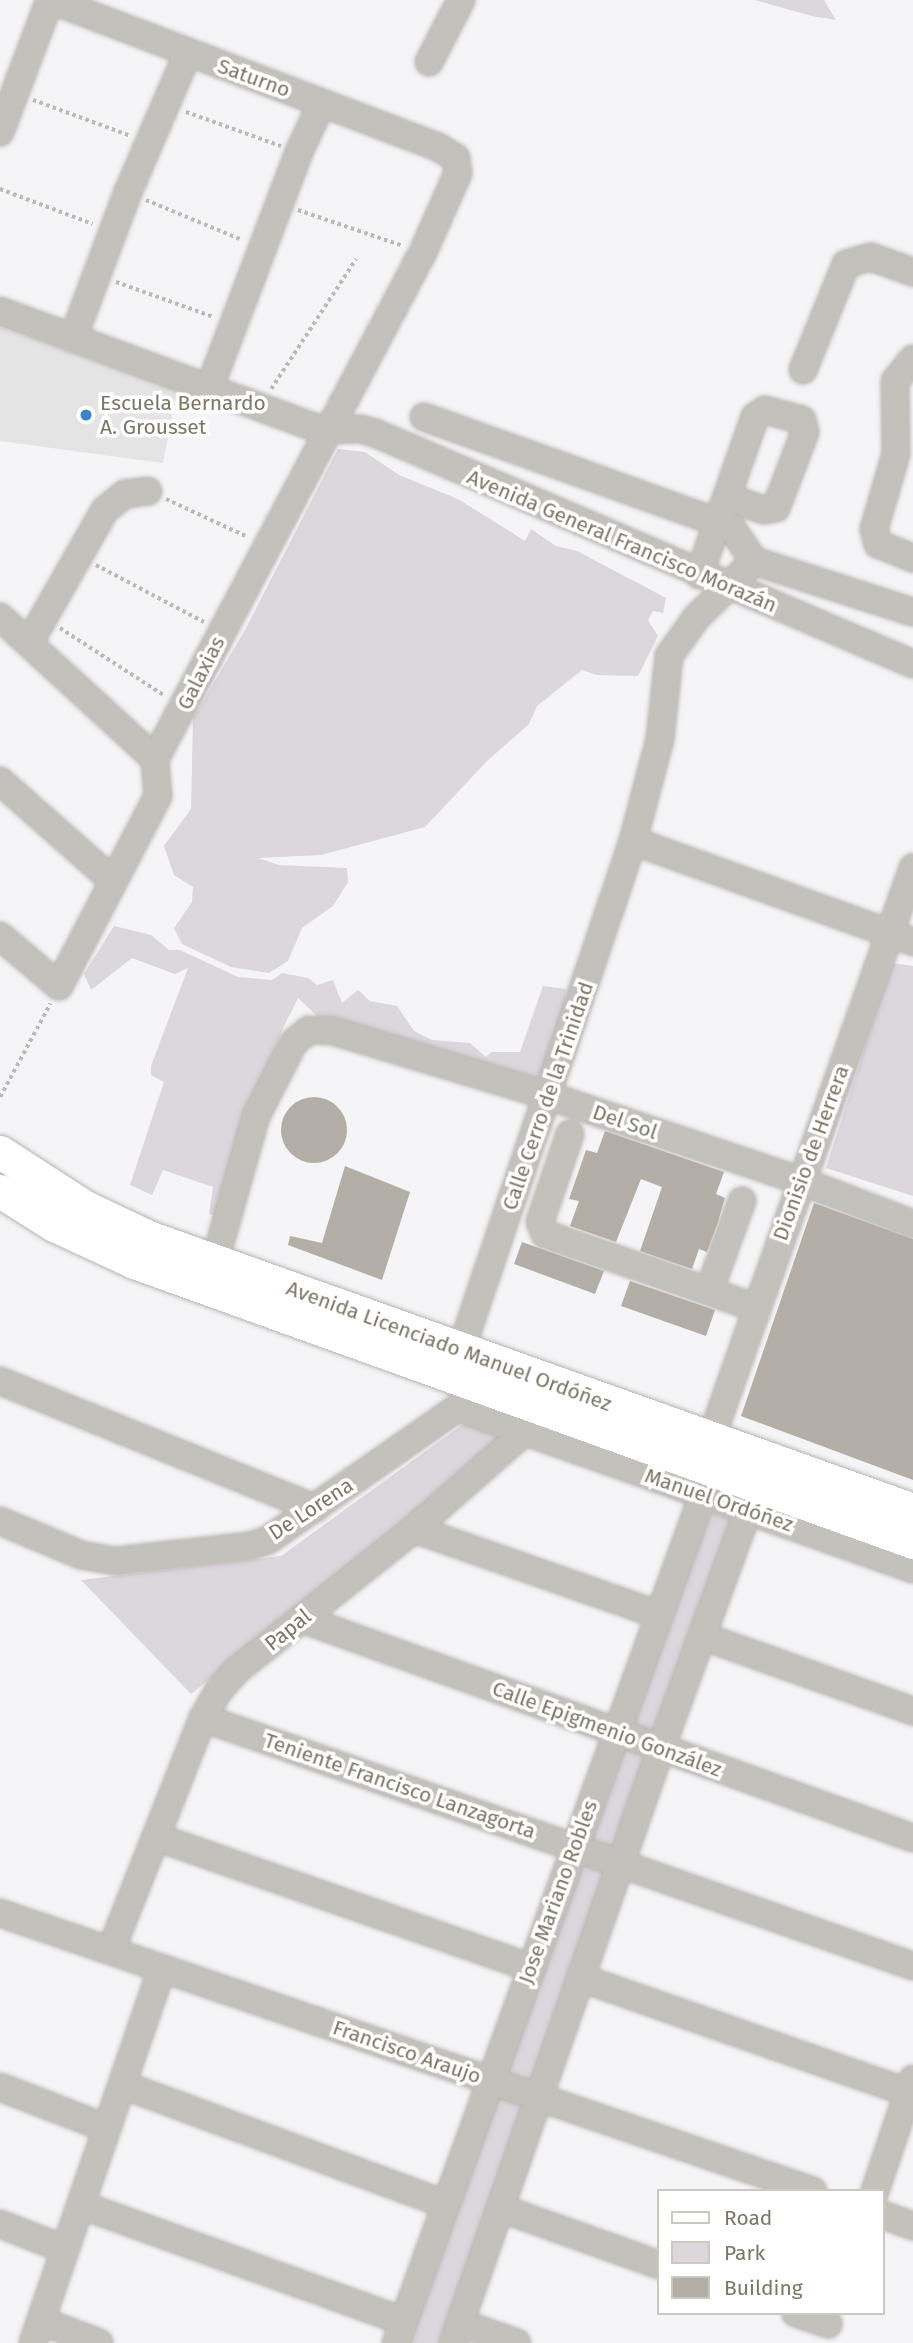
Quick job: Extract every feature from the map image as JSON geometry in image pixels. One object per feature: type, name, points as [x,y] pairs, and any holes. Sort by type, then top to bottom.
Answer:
[{"type":"main road","name":"Avenida Licenciado Manuel Ordóñez","points":[[0,1152],[85,1207],[215,1261],[572,1390],[759,1486],[913,1542]]},
{"type":"main road","name":"Avenida Licenciado Manuel Ordóñez","points":[[0,1191],[54,1225],[134,1262],[472,1400],[535,1422],[716,1463]]},
{"type":"main road","name":"Avenida Licenciado Manuel Ordóñez","points":[[759,1486],[913,1510]]},
{"type":"street","name":"Saturno","points":[[50,0],[438,146],[456,158]]},
{"type":"street","points":[[0,132],[50,0]]},
{"type":"street","points":[[429,62],[461,0]]},
{"type":"street","points":[[73,338],[128,192],[188,53]]},
{"type":"street","points":[[209,389],[261,248],[299,152],[322,103]]},
{"type":"street","name":"Galaxias","points":[[155,759],[423,253],[458,173],[456,158]]},
{"type":"street","points":[[803,370],[846,264],[871,257],[913,272]]},
{"type":"street","name":"Avenida General Francisco Morazán","points":[[0,311],[258,408],[330,432],[345,428],[375,433],[728,588],[913,664]]},
{"type":"street","points":[[913,359],[895,381],[896,454],[874,529],[878,544],[913,558]]},
{"type":"street","points":[[424,417],[718,521],[739,532],[754,561],[913,612]]},
{"type":"street","points":[[29,643],[114,500],[148,491]]},
{"type":"street","points":[[699,575],[727,497]]},
{"type":"street","name":"Calle Cerro de la Trinidad","points":[[461,1350],[549,1096],[632,841],[660,739],[669,656],[685,631],[754,561]]},
{"type":"street","points":[[0,617],[155,759],[158,796],[60,986],[0,936]]},
{"type":"street","points":[[0,781],[113,881]]},
{"type":"street","points":[[632,841],[902,938]]},
{"type":"street","name":"Dionisio de Herrera","points":[[716,1463],[756,1308],[801,1181],[902,938],[913,868]]},
{"type":"street","name":"Del Sol","points":[[215,1261],[261,1106],[301,1033],[333,1031],[549,1096],[801,1181],[913,1224]]},
{"type":"street","points":[[570,1134],[540,1223],[545,1234],[756,1308]]},
{"type":"street","points":[[709,1291],[743,1201]]},
{"type":"street","name":"De Lorena","points":[[0,1521],[81,1555],[116,1561],[250,1546],[268,1540],[472,1400],[512,1368]]},
{"type":"street","points":[[0,1381],[315,1508]]},
{"type":"street","name":"Papal","points":[[111,1950],[203,1718],[237,1670],[414,1529],[572,1390]]},
{"type":"street","name":"Jose Mariano Robles","points":[[400,2332],[491,2081],[529,1967],[716,1463]]},
{"type":"street","points":[[517,2343],[457,2333],[661,1748],[759,1486]]},
{"type":"street","name":"Manuel Ordóñez","points":[[759,1486],[913,1569]]},
{"type":"street","points":[[414,1529],[659,1615]]},
{"type":"street","name":"Calle Epigmenio González","points":[[302,1619],[913,1838]]},
{"type":"street","points":[[702,1636],[913,1711]]},
{"type":"street","name":"Teniente Francisco Lanzagorta","points":[[203,1718],[913,1966]]},
{"type":"street","points":[[156,1837],[529,1967]]},
{"type":"street","name":"Francisco Araujo","points":[[0,1913],[807,2189]]},
{"type":"street","points":[[99,2343],[37,2332],[162,1969]]},
{"type":"street","points":[[581,1978],[911,2089],[876,2189]]},
{"type":"street","points":[[123,2085],[445,2204]]},
{"type":"street","points":[[0,2087],[106,2128]]},
{"type":"street","points":[[81,2205],[400,2332]]},
{"type":"street","points":[[500,2208],[657,2264]]},
{"type":"street","points":[[885,2216],[913,2226]]},
{"type":"street","points":[[0,2224],[64,2249]]},
{"type":"street","points":[[800,2315],[827,2327]]},
{"type":"path","points":[[15,94],[150,143]]},
{"type":"path","points":[[167,105],[299,152]]},
{"type":"path","points":[[0,189],[112,232]]},
{"type":"path","points":[[128,192],[261,248]]},
{"type":"path","points":[[279,203],[423,253]]},
{"type":"path","points":[[258,408],[356,259]]},
{"type":"path","points":[[97,275],[233,324]]},
{"type":"path","points":[[148,491],[267,545]]},
{"type":"path","points":[[79,556],[222,632]]},
{"type":"path","points":[[44,617],[183,708]]},
{"type":"path","points":[[0,1097],[60,986]]},
{"type":"shaded area","name":"Escuela Bernardo A. Grousset","points":[[0,327],[177,390],[163,463],[0,441]]},
{"type":"green space","points":[[755,0],[824,0],[836,20],[812,16]]},
{"type":"green space","points":[[338,449],[365,452],[399,475],[458,499],[525,541],[531,529],[556,546],[577,551],[666,598],[663,613],[653,611],[648,620],[658,636],[638,676],[597,675],[582,670],[537,706],[529,724],[488,760],[425,827],[321,855],[258,858],[279,865],[347,868],[348,882],[333,906],[302,928],[288,961],[269,973],[231,967],[182,944],[174,928],[192,902],[193,887],[174,875],[164,846],[191,809],[193,718],[245,630]]},
{"type":"green space","points":[[114,926],[151,935],[169,950],[180,950],[238,977],[272,980],[282,973],[308,978],[317,985],[333,980],[342,1003],[358,990],[370,1001],[397,1006],[414,1031],[432,1040],[470,1043],[486,1057],[491,1052],[520,1052],[543,986],[566,989],[561,1029],[540,1091],[318,1017],[298,998],[283,1028],[222,1217],[209,1214],[213,1187],[163,1170],[152,1195],[130,1185],[164,1082],[151,1075],[151,1066],[188,968],[175,974],[132,958],[91,990],[84,974]]},
{"type":"green space","points":[[892,963],[913,966],[913,1196],[826,1168]]},
{"type":"green space","points":[[466,1422],[506,1441],[191,1694],[81,1580],[281,1556]]},
{"type":"green space","points":[[705,1509],[737,1522],[446,2343],[406,2343]]},
{"type":"building","points":[[320,1097],[338,1106],[345,1117],[345,1143],[338,1154],[327,1161],[308,1163],[290,1154],[283,1143],[281,1124],[290,1106],[301,1099]]},
{"type":"building","points":[[605,1131],[724,1172],[716,1194],[725,1198],[718,1222],[707,1252],[699,1249],[692,1269],[640,1251],[662,1187],[641,1179],[616,1242],[570,1226],[579,1201],[569,1199],[586,1150],[597,1153]]},
{"type":"building","points":[[345,1166],[410,1192],[382,1280],[288,1245],[290,1236],[322,1243]]},
{"type":"building","points":[[814,1203],[913,1239],[913,1480],[741,1416]]},
{"type":"building","points":[[522,1242],[604,1271],[595,1294],[514,1264]]},
{"type":"building","points":[[630,1281],[715,1310],[706,1336],[621,1306]]},
{"type":"place","name":"Escuela Bernardo A. Grousset","points":[[86,415]]}]
